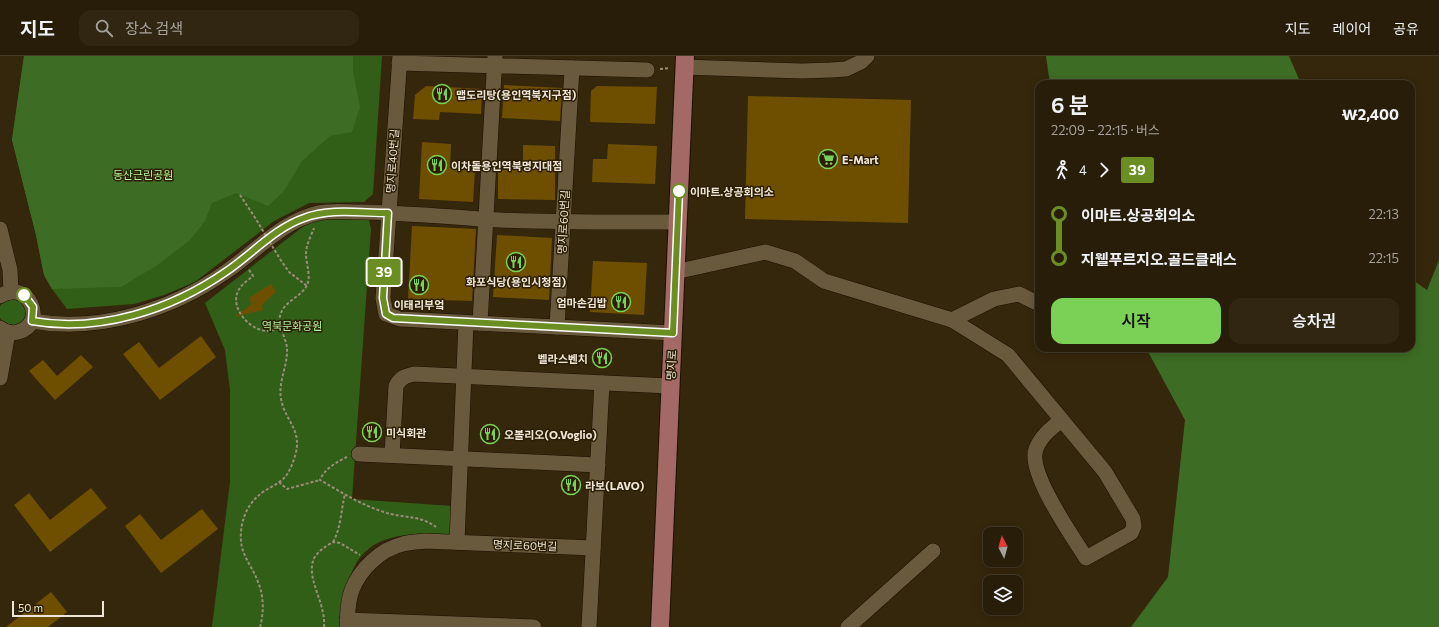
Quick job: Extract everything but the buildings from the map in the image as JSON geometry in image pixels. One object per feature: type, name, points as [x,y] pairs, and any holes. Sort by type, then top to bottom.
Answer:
[{"type":"main road","name":"명지로","points":[[660,627],[685,62]]},
{"type":"street","points":[[685,62],[802,71],[846,69],[861,62],[867,56]]},
{"type":"street","points":[[400,60],[495,61],[572,68],[647,70]]},
{"type":"street","name":"명지로40번길","points":[[400,60],[383,298],[386,314],[400,319],[473,323]]},
{"type":"street","points":[[457,542],[464,376],[473,323],[486,219],[495,61]]},
{"type":"street","name":"명지로60번길","points":[[557,327],[572,68]]},
{"type":"street","points":[[32,321],[66,325],[120,318],[151,310],[201,288],[285,228],[302,218],[322,213],[388,213],[563,222],[678,222]]},
{"type":"street","points":[[0,228],[10,270],[5,294],[18,292],[30,300],[34,314],[32,321],[22,331],[4,330],[0,378]]},
{"type":"street","points":[[675,272],[765,252],[795,261],[824,281],[952,320],[1008,354],[1105,472],[1133,519],[1134,526],[1131,533],[1086,558],[1044,489],[1034,462],[1035,450],[1042,438],[1062,420]]},
{"type":"street","points":[[952,320],[994,299],[1019,294],[1035,302]]},
{"type":"street","points":[[473,323],[673,333]]},
{"type":"street","points":[[392,455],[396,386],[399,380],[405,376],[414,374],[670,386]]},
{"type":"street","points":[[589,627],[602,383]]},
{"type":"street","points":[[359,454],[598,465]]},
{"type":"street","name":"명지로60번길","points":[[534,627],[347,624],[352,590],[360,574],[371,562],[388,549],[403,544],[457,542],[593,548]]},
{"type":"street","points":[[848,627],[933,551]]},
{"type":"path","points":[[647,70],[685,62]]},
{"type":"path","points":[[240,195],[280,259],[290,272],[307,286]]},
{"type":"path","points":[[260,627],[263,612],[262,598],[259,584],[240,547],[242,521],[254,499],[279,482],[285,476],[291,466],[295,454],[295,429],[283,407],[281,398],[281,380],[287,357],[287,348],[285,336],[280,325],[280,316],[284,308],[307,286],[308,276],[306,253],[314,226],[322,213]]},
{"type":"path","points":[[243,259],[253,276],[242,285],[237,292],[235,299],[245,320],[259,330],[273,330],[280,325]]},
{"type":"path","points":[[279,482],[287,489],[320,480],[322,476],[337,462],[349,456],[359,454]]},
{"type":"path","points":[[320,480],[366,506],[386,513],[425,519],[438,529]]},
{"type":"path","points":[[324,627],[325,616],[312,572],[313,560],[323,548],[333,542],[338,534],[340,510],[345,494]]},
{"type":"path","points":[[333,542],[340,543],[371,562]]},
{"type":"green space","name":"동산근린공원","points":[[24,56],[382,56],[373,194],[364,202],[309,203],[274,221],[195,282],[164,295],[134,304],[67,309],[52,289],[44,275],[36,235],[12,140]]},
{"type":"green space","name":"동산근린공원","points":[[24,56],[353,56],[353,71],[360,107],[352,132],[330,136],[302,161],[284,191],[268,206],[236,193],[212,203],[205,221],[190,240],[156,266],[121,287],[52,289],[44,275],[36,235],[12,140]]},
{"type":"green space","points":[[1046,56],[1289,56],[1299,80],[1049,80]]},
{"type":"green space","name":"역북문화공원","points":[[324,218],[369,220],[371,229],[352,499],[452,506],[453,536],[422,534],[407,535],[378,543],[366,551],[357,562],[350,578],[344,627],[212,627],[230,482],[230,390],[225,350],[205,303],[305,225]]},
{"type":"green space","points":[[1439,260],[1439,627],[1131,627],[1168,577],[1185,420],[1148,352],[1415,352],[1415,282],[1427,290]]},
{"type":"green space","points":[[13,298],[23,302],[27,312],[23,322],[13,326],[3,322],[-1,312],[3,302]]},
{"type":"bus line","name":"39","points":[[24,295],[30,300],[33,307],[34,314],[32,321],[66,325],[120,318],[151,310],[201,288],[228,271],[269,239],[302,218],[318,213],[331,212],[388,213],[383,298],[386,314],[393,318],[673,333],[679,191]]},
{"type":"place","name":"맵도리탕(용인역북지구점)","points":[[442,94]]},
{"type":"place","name":"E-Mart","points":[[828,159]]},
{"type":"place","name":"이차돌용인역북명지대점","points":[[437,165]]},
{"type":"place","name":"이마트.상공회의소","points":[[679,191]]},
{"type":"place","name":"화포식당(용인시청점)","points":[[516,262]]},
{"type":"place","name":"이태리부엌","points":[[419,285]]},
{"type":"place","name":"엄마손김밥","points":[[621,302]]},
{"type":"place","name":"벨라스벤치","points":[[602,358]]},
{"type":"place","name":"미식회관","points":[[372,432]]},
{"type":"place","name":"오볼리오(O.Voglio)","points":[[490,434]]},
{"type":"place","name":"라보(LAVO)","points":[[571,485]]}]
